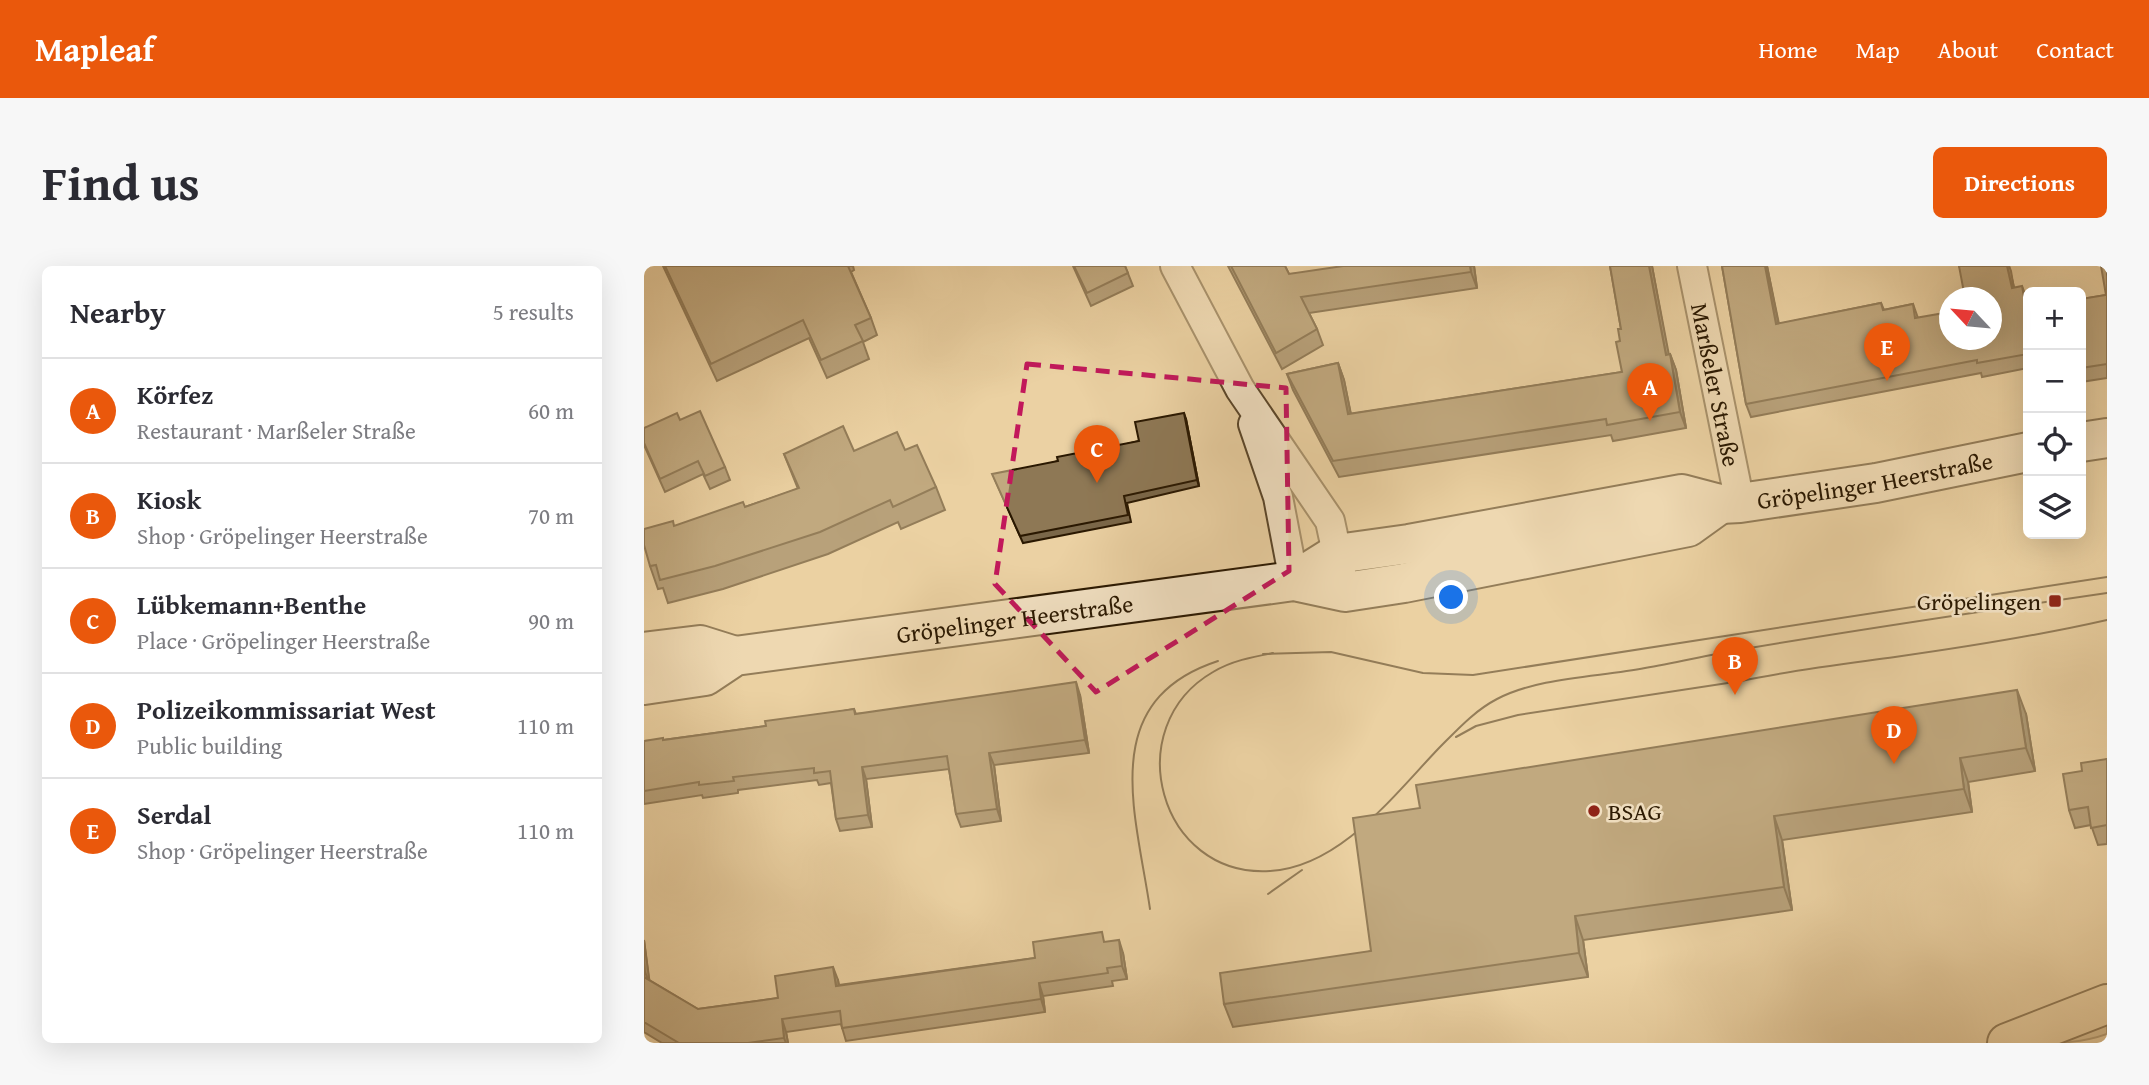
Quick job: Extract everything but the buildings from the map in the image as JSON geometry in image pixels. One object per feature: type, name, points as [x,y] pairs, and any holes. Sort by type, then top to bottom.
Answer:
[{"type":"main road","points":[[2086,441],[2107,438]]},
{"type":"main road","name":"Gröpelinger Heerstraße","points":[[1294,581],[1337,554],[1682,494],[1730,504],[1877,483],[2023,453]]},
{"type":"main road","name":"Gröpelinger Heerstraße","points":[[644,652],[700,645],[735,656],[1294,581],[1345,592],[1404,583],[1688,527],[1730,504]]},
{"type":"main road","name":"Gröpelinger Heerstraße","points":[[644,685],[705,676],[735,656]]},
{"type":"main road","points":[[2007,1043],[2107,1004]]},
{"type":"street","points":[[1175,266],[1240,389],[1330,521],[1345,592]]},
{"type":"street","name":"Marßeler Straße","points":[[1692,266],[1730,504]]},
{"type":"street","points":[[1240,389],[1278,497],[1294,581]]},
{"type":"highlighted area","points":[[1027,364],[1286,388],[1289,571],[1096,692],[995,584]]},
{"type":"shaded area","points":[[2107,1015],[2107,1034],[2080,1041],[2033,1043]]},
{"type":"tram line","points":[[1263,654],[1331,652],[1423,673],[1473,675],[2107,577]]},
{"type":"tram line","points":[[1273,653],[1220,668],[1184,697],[1166,727],[1160,761],[1164,795],[1178,826],[1201,851],[1232,867],[1270,871],[1296,866],[1320,857],[1342,843],[1384,807],[1466,721],[1497,699],[1531,686],[1784,642],[2107,593]]},
{"type":"tram line","points":[[1456,737],[1476,726],[1518,715],[1975,645],[2107,620]]},
{"type":"tram line","points":[[1150,909],[1133,799],[1133,764],[1139,732],[1154,703],[1179,679],[1218,661]]},
{"type":"tram line","points":[[1268,894],[1302,870]]},
{"type":"place","name":"Serdal","points":[[1887,381]]},
{"type":"place","name":"Körfez","points":[[1650,421]]},
{"type":"place","name":"Lübkemann+Benthe","points":[[1097,483]]},
{"type":"place","name":"Gröpelingen","points":[[2055,601]]},
{"type":"place","name":"Kiosk","points":[[1735,695]]},
{"type":"place","name":"Polizeikommissariat West","points":[[1894,764]]},
{"type":"place","name":"BSAG","points":[[1594,811]]}]
